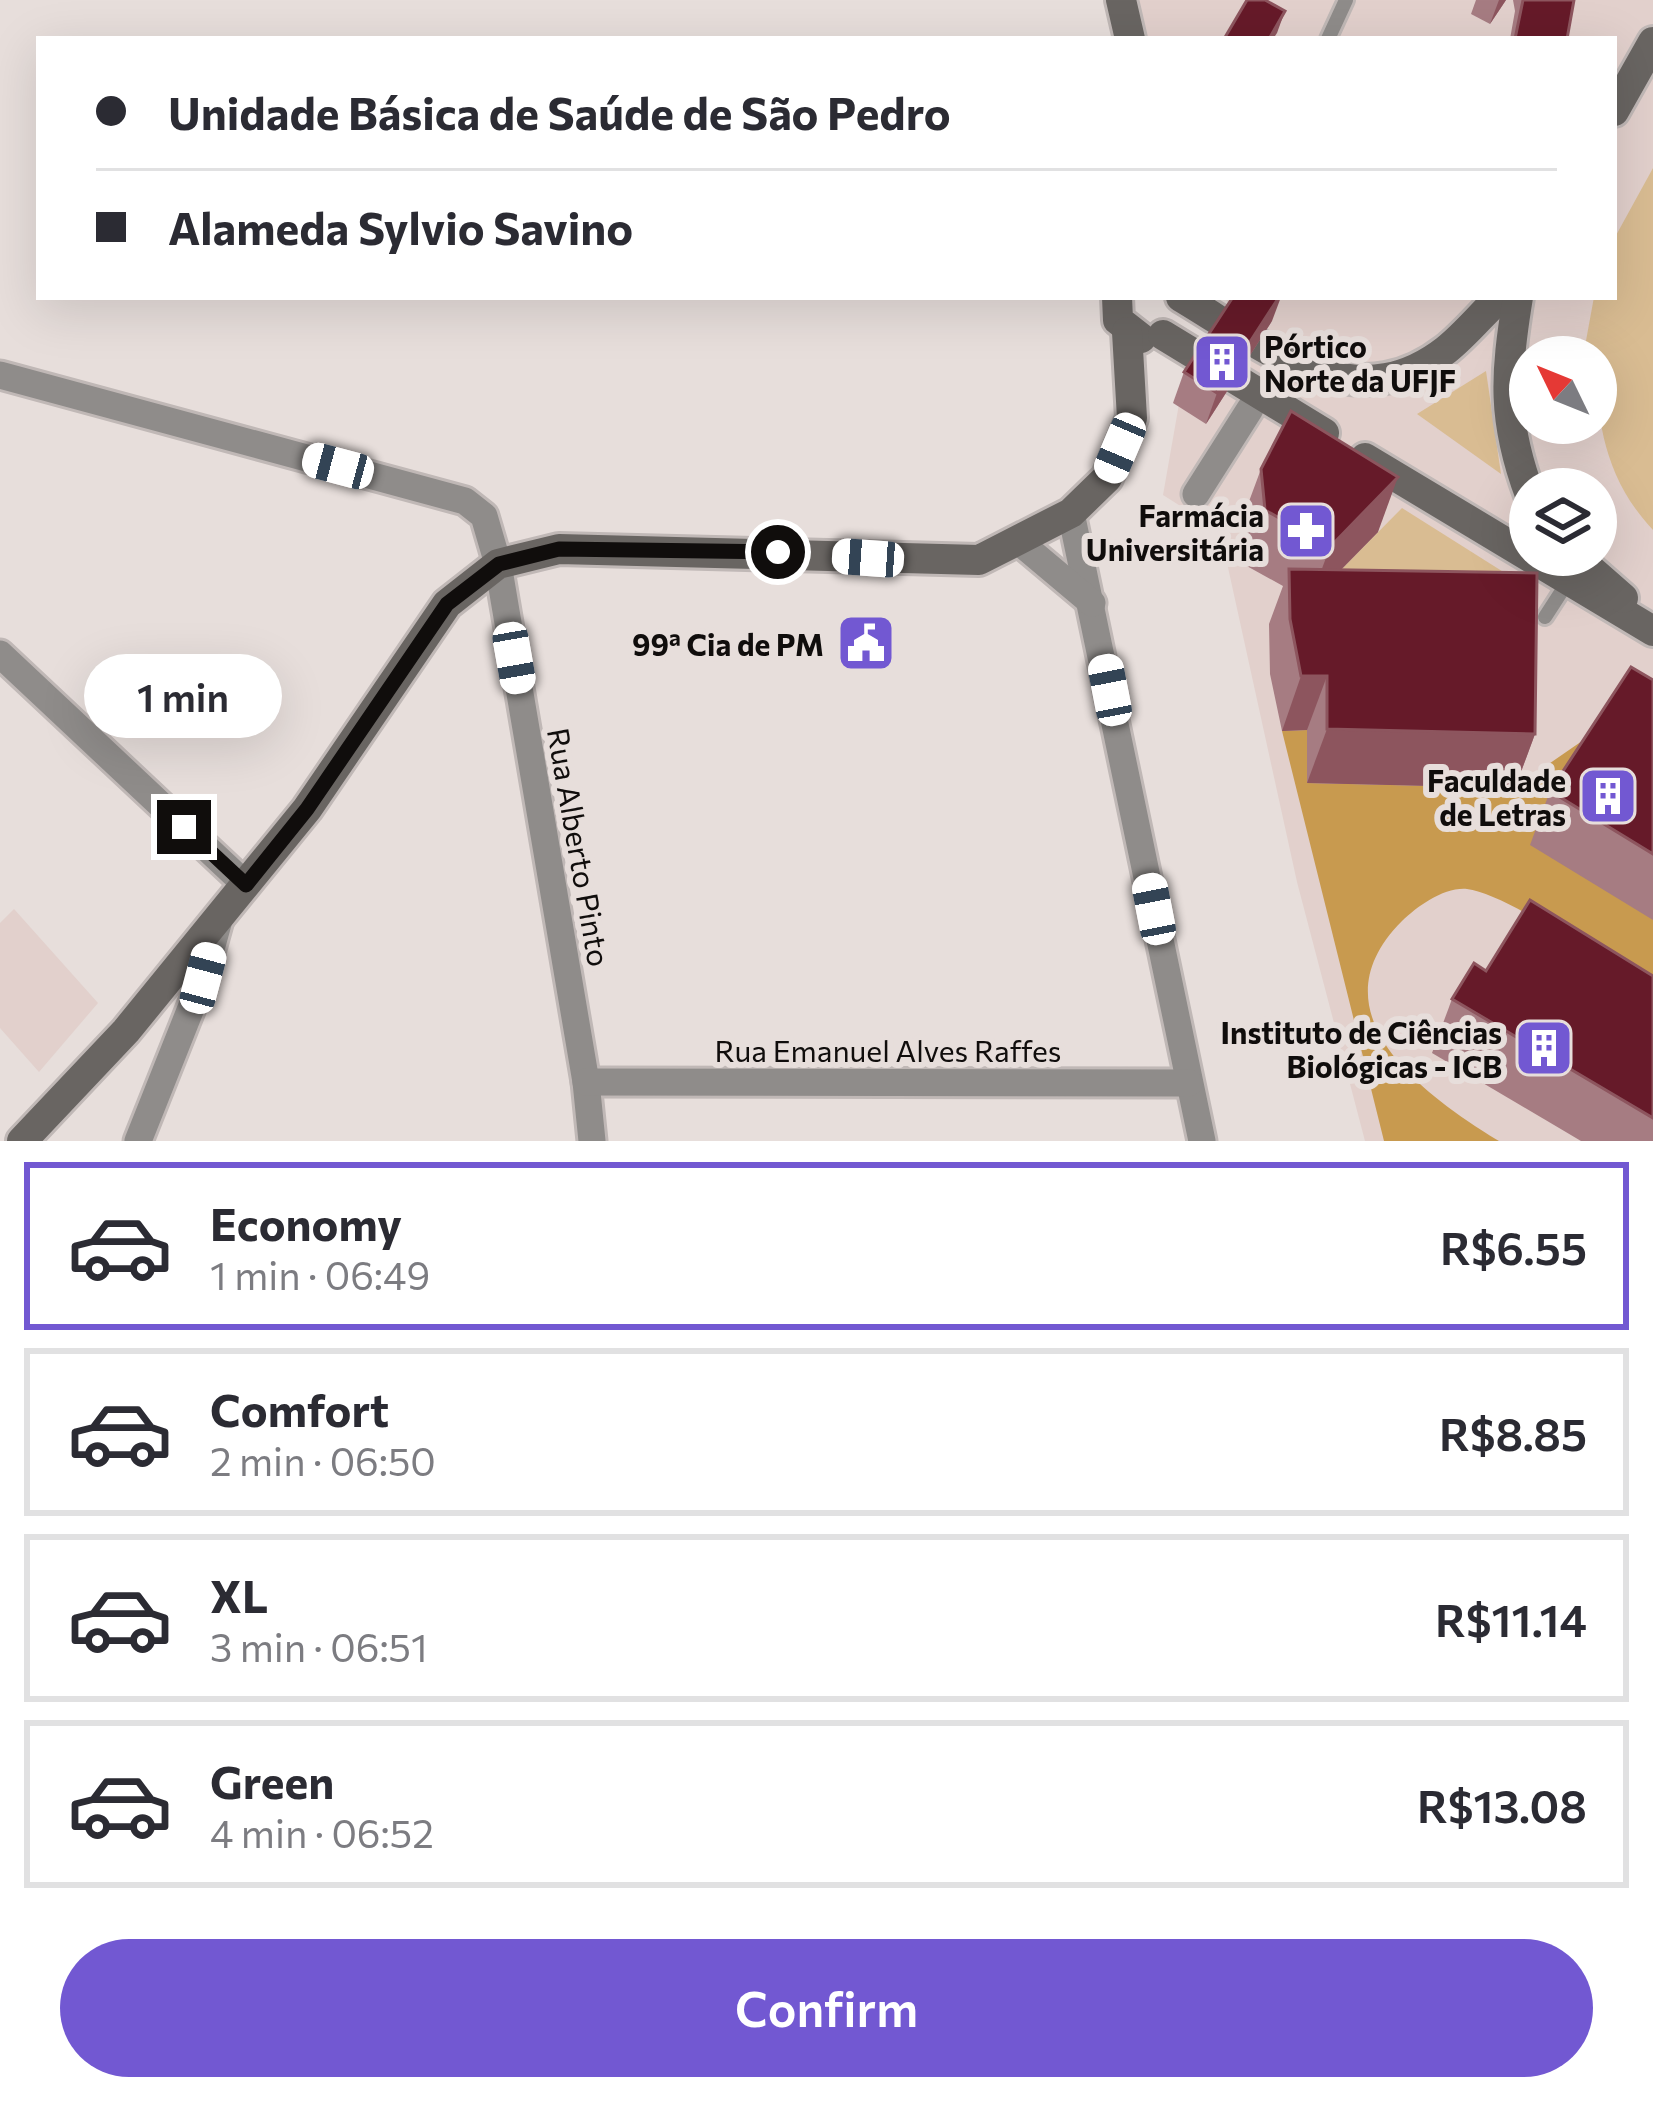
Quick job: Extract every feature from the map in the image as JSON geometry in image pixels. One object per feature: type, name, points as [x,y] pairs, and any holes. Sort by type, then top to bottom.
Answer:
[{"type":"main road","points":[[1109,36],[1117,0]]},
{"type":"main road","points":[[1117,0],[1129,36]]},
{"type":"main road","points":[[1617,105],[1653,42]]},
{"type":"main road","points":[[1117,300],[1116,313],[1146,335],[1509,535]]},
{"type":"main road","points":[[22,1141],[126,1031],[307,809],[447,604],[499,564],[559,549],[979,560],[1071,513],[1107,478],[1132,418],[1146,335],[1179,317],[1180,300]]},
{"type":"main road","points":[[1185,300],[1319,377],[1359,382],[1399,375],[1444,352],[1497,300]]},
{"type":"main road","points":[[1518,300],[1506,372],[1507,418],[1522,468]]},
{"type":"main road","points":[[1579,576],[1653,632]]},
{"type":"main road","points":[[1581,576],[1653,622]]},
{"type":"street","name":"Rua Alberto Pinto","points":[[0,375],[465,501],[484,516],[499,564],[592,1141]]},
{"type":"street","points":[[1196,494],[1250,409]]},
{"type":"street","points":[[1071,513],[1202,1141]]},
{"type":"street","points":[[1017,540],[1092,603]]},
{"type":"street","points":[[0,654],[246,885]]},
{"type":"street","points":[[138,1141],[203,978],[219,918]]},
{"type":"street","name":"Rua Emanuel Alves Raffes","points":[[586,1082],[1189,1083]]},
{"type":"lane","points":[[1329,36],[1346,0]]},
{"type":"lane","points":[[1545,617],[1566,576]]},
{"type":"shaded area","points":[[1136,0],[1653,0],[1653,1141],[1365,1141],[1297,882],[1220,531],[1163,495],[1179,404],[1232,308],[1226,300],[1617,300],[1617,36],[1143,36]]},
{"type":"shaded area","points":[[1653,168],[1653,530],[1624,491],[1606,444],[1617,444],[1617,336],[1587,336],[1593,300],[1617,300],[1617,234]]},
{"type":"shaded area","points":[[1486,371],[1501,474],[1417,414]]},
{"type":"shaded area","points":[[1402,508],[1535,592],[1310,601]]},
{"type":"shaded area","points":[[1611,721],[1653,920],[1653,993],[1534,918],[1485,894],[1458,889],[1432,899],[1402,921],[1377,955],[1368,988],[1373,1019],[1388,1049],[1412,1076],[1499,1141],[1384,1141],[1282,731],[1307,730],[1308,783],[1514,788]]},
{"type":"shaded area","points":[[14,909],[98,1003],[39,1072],[0,1028],[0,923]]},
{"type":"building","points":[[1247,0],[1265,0],[1285,11],[1271,36],[1226,36]]},
{"type":"building","points":[[1523,0],[1574,0],[1568,36],[1516,36]]},
{"type":"building","name":"Pórtico Norte da UFJF","points":[[1231,300],[1277,300],[1217,393],[1184,372]]},
{"type":"building","points":[[1291,411],[1398,477],[1330,547],[1265,510],[1261,469]]},
{"type":"building","points":[[1289,569],[1537,576],[1535,734],[1327,729],[1327,676],[1301,676],[1290,619]]},
{"type":"building","points":[[1631,667],[1653,680],[1653,854],[1550,791]]},
{"type":"building","points":[[1530,900],[1653,976],[1653,1118],[1452,999],[1474,963],[1486,971]]},
{"type":"place","name":"Pórtico Norte da UFJF","points":[[1222,362]]},
{"type":"place","name":"Farmácia Universitária","points":[[1306,531]]},
{"type":"place","name":"99ª Cia de PM","points":[[866,643]]},
{"type":"place","name":"Faculdade de Letras","points":[[1608,796]]},
{"type":"place","name":"Instituto de Ciências Biológicas - ICB","points":[[1544,1048]]},
{"type":"route","points":[[184,827],[246,885],[307,809],[447,604],[499,564],[559,549],[778,552]]}]
